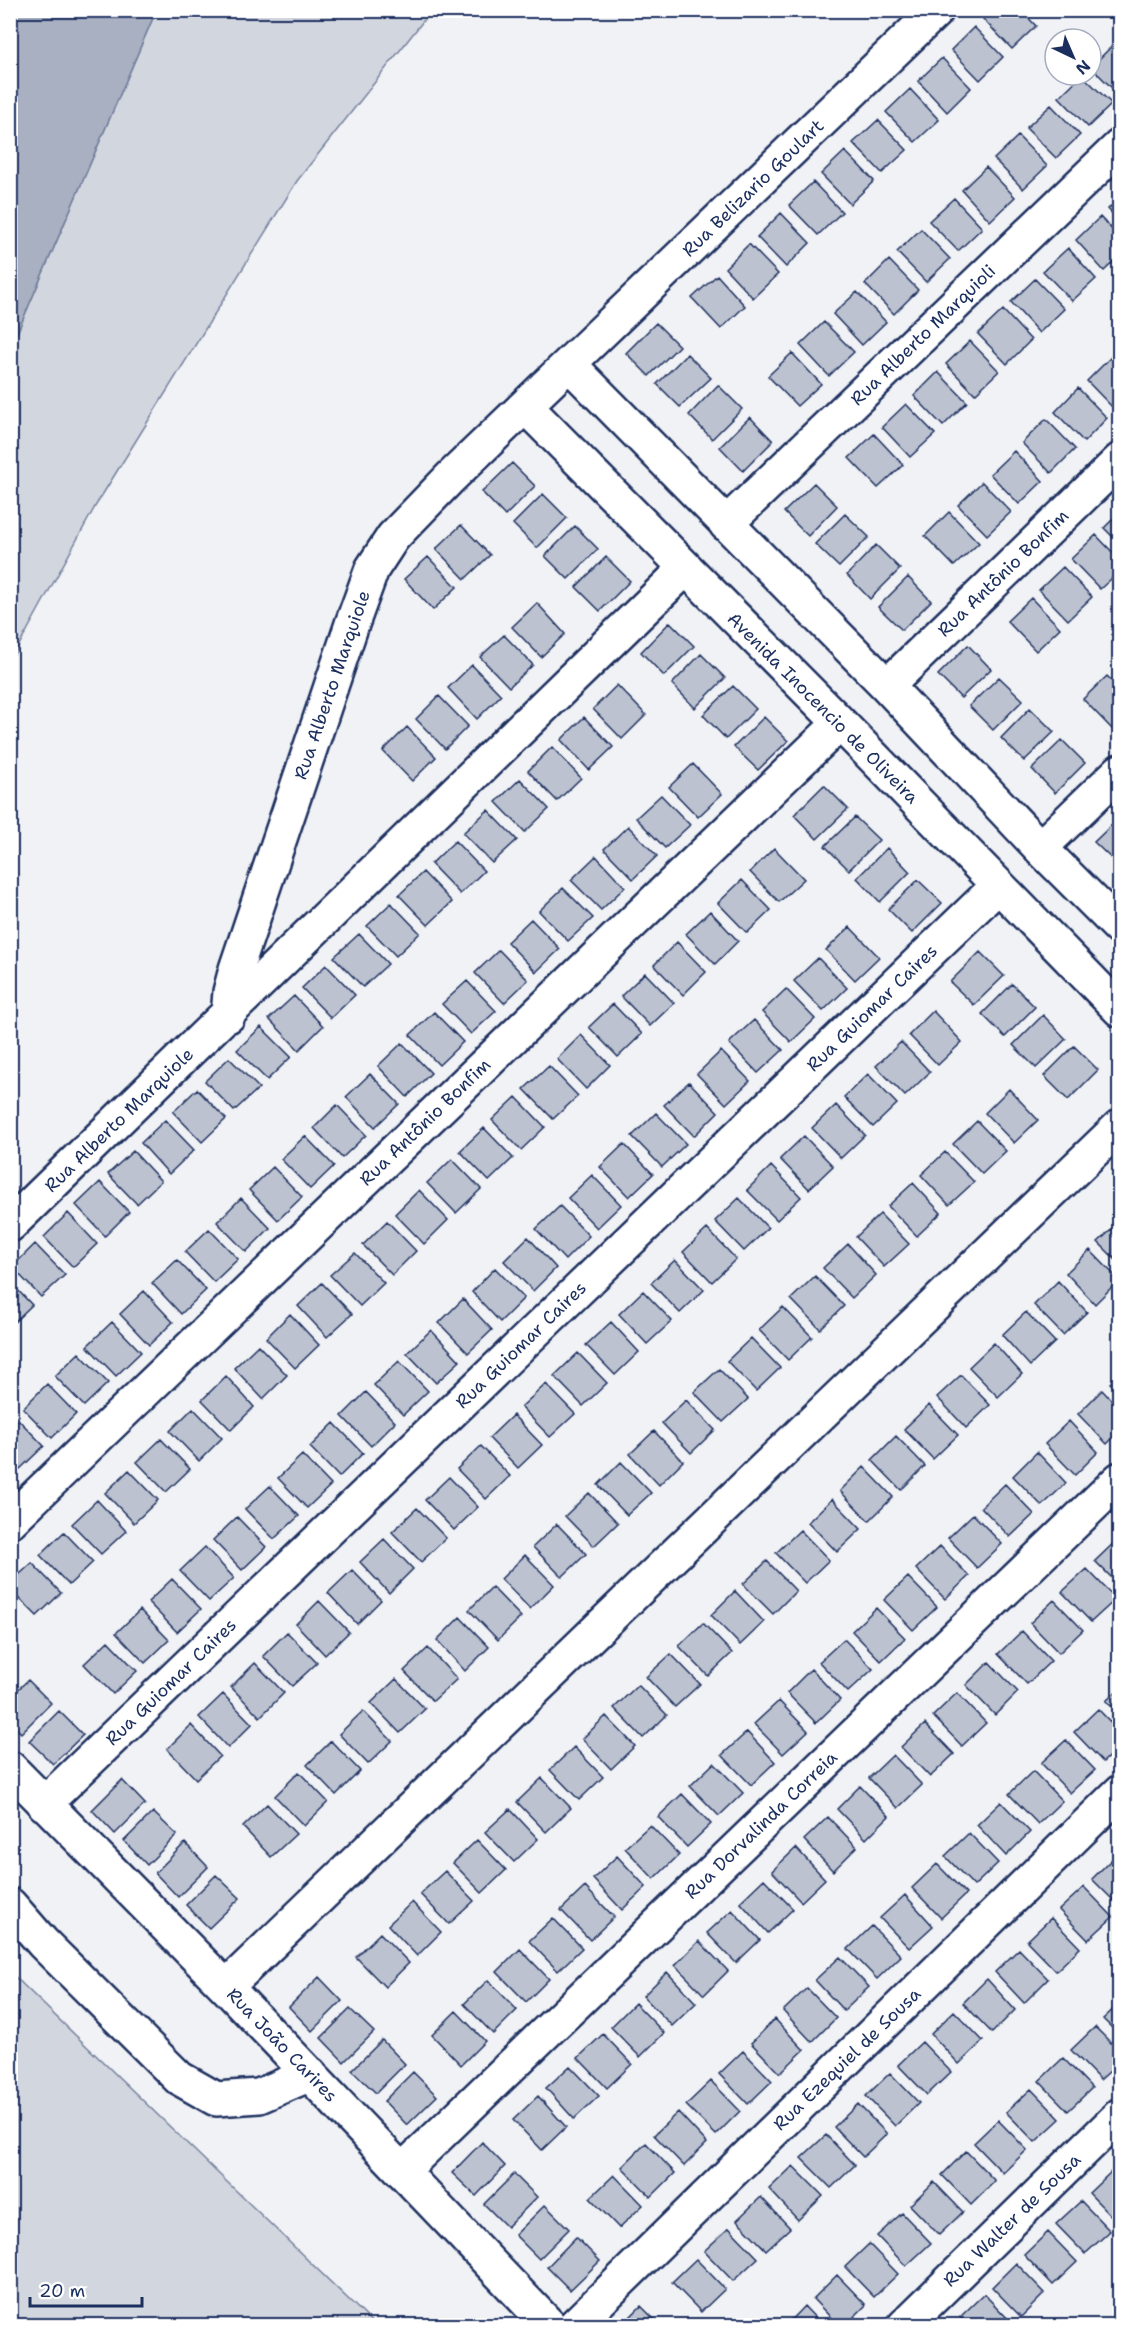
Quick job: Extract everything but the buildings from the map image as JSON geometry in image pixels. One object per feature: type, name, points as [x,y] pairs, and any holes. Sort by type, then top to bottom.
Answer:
[{"type":"street","name":"Rua Belizario Goulart","points":[[525,406],[937,10]]},
{"type":"street","name":"Rua Alberto Marquioli","points":[[726,524],[1119,146]]},
{"type":"street","points":[[570,365],[887,686],[1119,928]]},
{"type":"street","name":"Avenida Inocencio de Oliveira","points":[[525,406],[840,723],[1119,1010]]},
{"type":"street","name":"Rua Alberto Marquiole","points":[[228,1016],[230,992],[236,969],[372,568],[393,537],[525,406]]},
{"type":"street","name":"Rua Antônio Bonfim","points":[[887,686],[1119,460]]},
{"type":"street","name":"Rua Alberto Marquiole","points":[[10,1225],[228,1016],[686,569]]},
{"type":"street","name":"Rua Antônio Bonfim","points":[[10,1521],[840,723]]},
{"type":"street","points":[[1040,848],[1119,771]]},
{"type":"street","name":"Rua Guiomar Caires","points":[[44,1804],[998,886]]},
{"type":"street","points":[[226,1987],[1119,1126]]},
{"type":"street","name":"Rua Dorvalinda Correia","points":[[403,2170],[1119,1479]]},
{"type":"street","name":"Rua João Carires","points":[[10,1768],[226,1987],[550,2325]]},
{"type":"street","name":"Rua Ezequiel de Sousa","points":[[574,2325],[1119,1792]]},
{"type":"street","points":[[10,1905],[43,1943],[179,2078],[216,2099],[260,2096],[310,2074]]},
{"type":"street","name":"Rua Walter de Sousa","points":[[904,2325],[1119,2115]]},
{"type":"shaded area","points":[[156,11],[431,11],[297,181],[96,505],[11,660],[11,347]]},
{"type":"shaded area","points":[[11,1973],[375,2325],[11,2325]]},
{"type":"water","points":[[10,11],[156,11],[11,347]]}]
